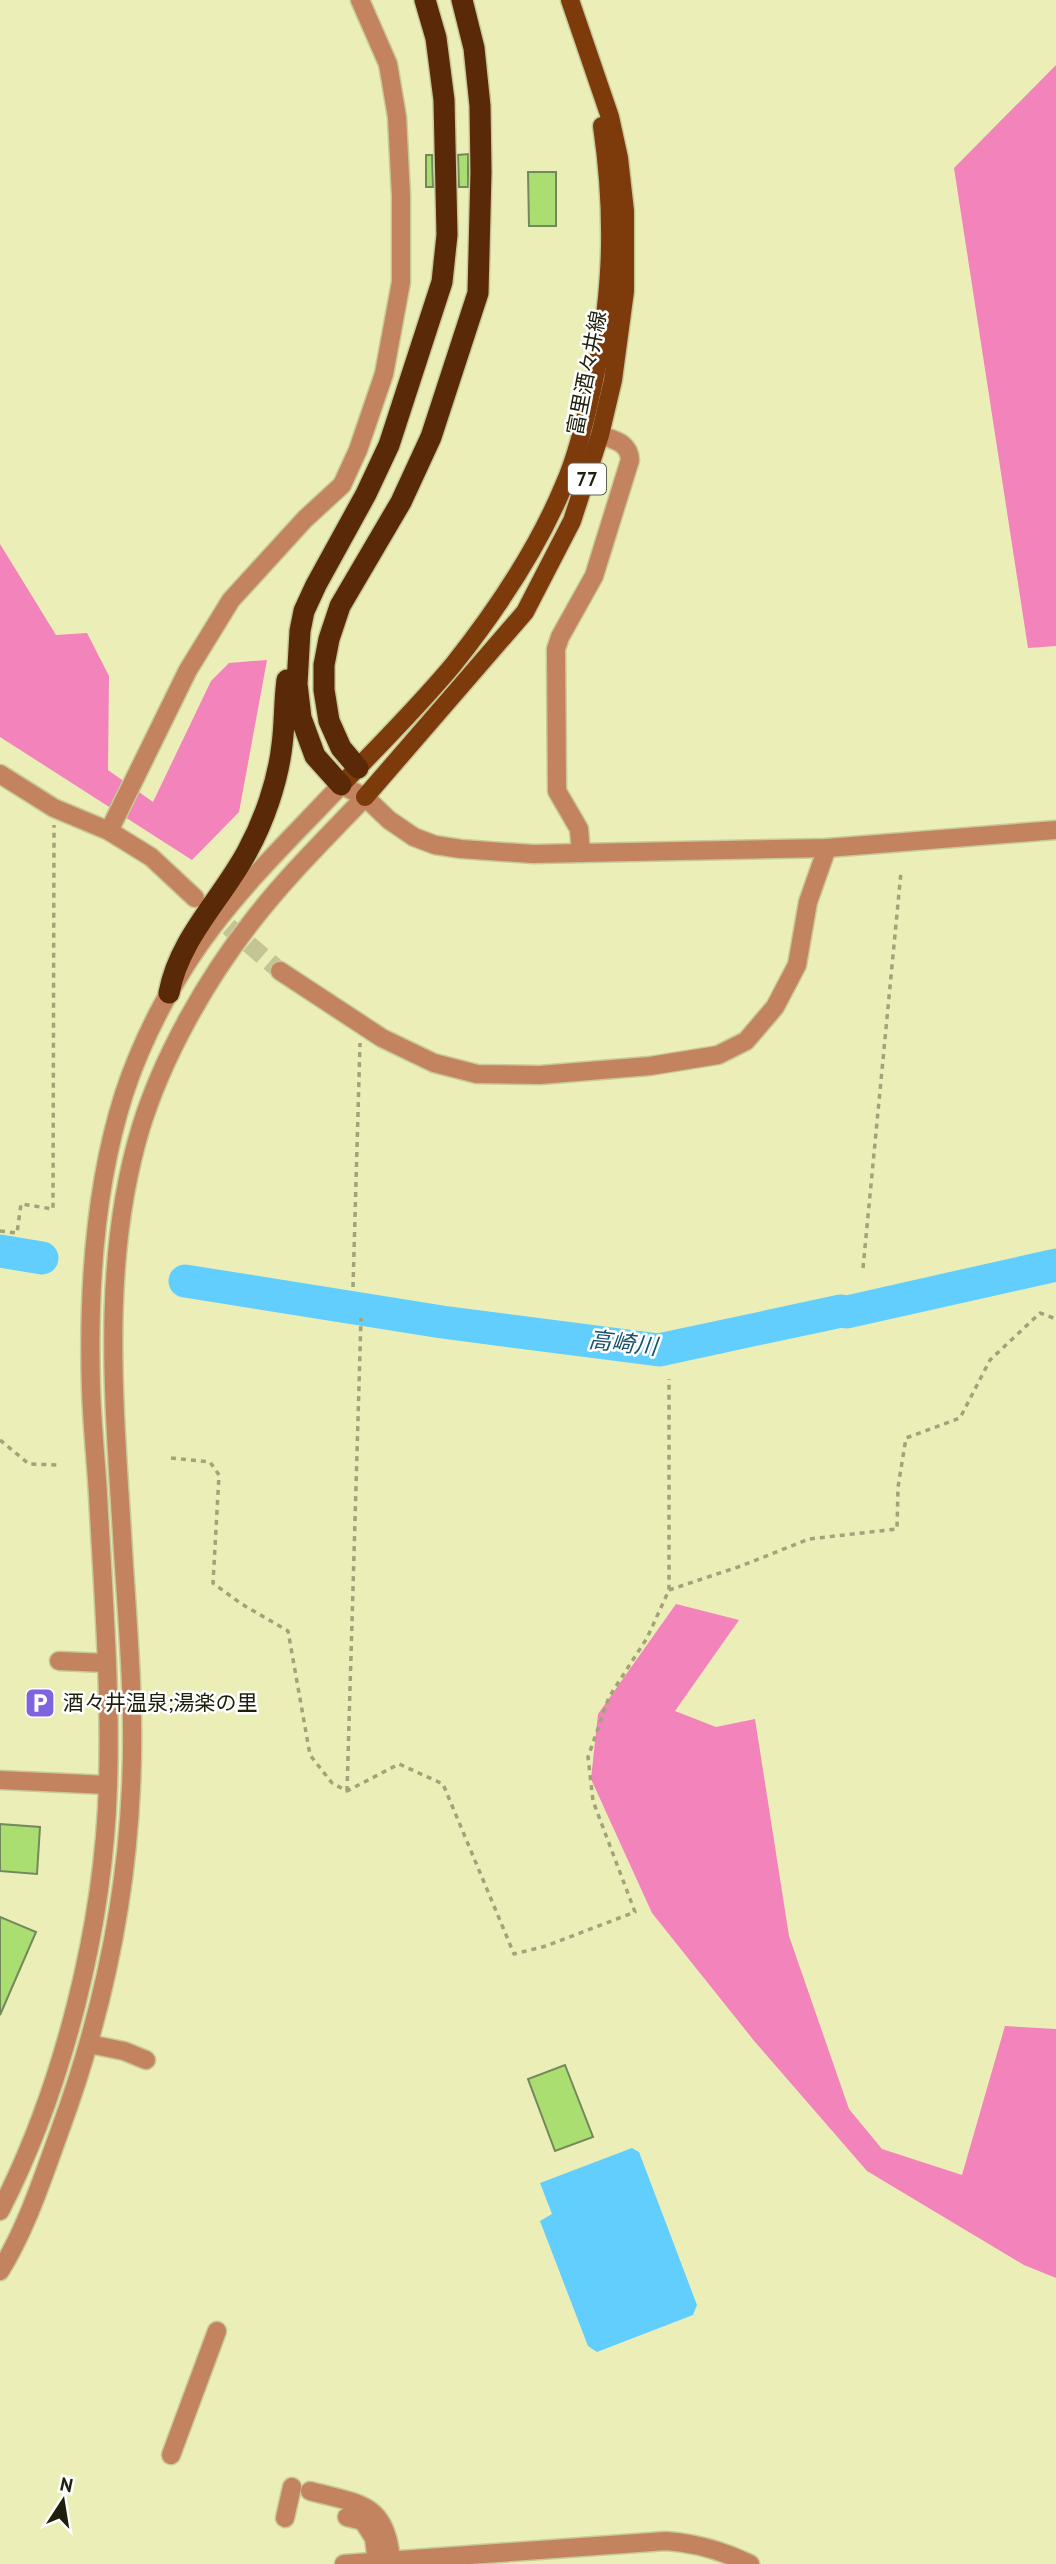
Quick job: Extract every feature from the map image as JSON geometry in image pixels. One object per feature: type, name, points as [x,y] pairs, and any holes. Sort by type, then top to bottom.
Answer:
[{"type":"highway","points":[[341,785],[315,756],[301,718],[297,684],[300,631],[304,611],[316,585],[366,494],[389,445],[442,282],[447,235],[444,100],[436,38],[425,0]]},
{"type":"highway","points":[[358,768],[341,748],[329,721],[324,690],[324,665],[329,639],[340,606],[401,502],[431,437],[478,293],[480,106],[474,48],[463,0]]},
{"type":"highway","points":[[169,993],[179,959],[197,927],[235,873],[268,802],[282,746],[290,652],[300,631]]},
{"type":"main road","name":"富里酒々井線","points":[[365,797],[525,612],[572,521],[600,435],[615,369],[625,292],[625,211],[619,158],[610,117],[570,0]]},
{"type":"main road","name":"富里酒々井線","points":[[341,785],[422,701],[487,620],[540,534],[565,484],[583,429],[610,284],[610,195],[601,121],[601,94]]},
{"type":"street","points":[[109,831],[188,670],[231,600],[305,519],[342,485],[358,450],[384,374],[401,282],[397,117],[388,64],[360,0]]},
{"type":"street","points":[[581,853],[579,829],[557,791],[556,649],[594,576],[629,460],[629,452],[622,443],[600,435]]},
{"type":"street","points":[[358,768],[365,797]]},
{"type":"street","points":[[0,774],[54,808],[109,831],[151,857],[195,898]]},
{"type":"street","points":[[0,2210],[15,2180],[53,2083],[75,2004],[96,1909],[108,1786],[106,1663],[91,1389],[91,1318],[96,1242],[108,1156],[124,1093],[169,993],[191,956],[234,900],[341,785],[365,797],[389,820],[414,837],[435,845],[533,854],[827,848],[1056,830]]},
{"type":"street","points":[[0,2271],[38,2191],[76,2087],[99,2011],[120,1909],[131,1787],[130,1664],[115,1408],[113,1312],[116,1261],[131,1164],[154,1090],[181,1035],[222,965],[251,921],[365,797]]},
{"type":"street","points":[[280,971],[382,1038],[434,1063],[477,1074],[540,1075],[650,1066],[718,1055],[746,1041],[775,1007],[797,965],[808,902],[827,848]]},
{"type":"street","points":[[59,1661],[106,1663]]},
{"type":"street","points":[[0,1780],[108,1786]]},
{"type":"street","points":[[89,2044],[124,2051],[146,2060]]},
{"type":"street","points":[[171,2455],[217,2331]]},
{"type":"street","points":[[285,2518],[301,2489],[358,2504],[379,2516],[389,2538],[384,2561]]},
{"type":"street","points":[[347,2517],[363,2521],[384,2561]]},
{"type":"street","points":[[344,2564],[666,2540],[691,2543],[750,2564]]},
{"type":"path","points":[[0,1231],[17,1233],[21,1204],[52,1209],[54,808]]},
{"type":"path","points":[[863,1268],[901,872]]},
{"type":"path","points":[[353,1287],[360,1023]]},
{"type":"path","points":[[669,1590],[809,1539],[897,1529],[898,1488],[906,1438],[960,1418],[990,1360],[1040,1313],[1056,1319]]},
{"type":"path","points":[[347,1791],[361,1318]]},
{"type":"path","points":[[347,1791],[399,1764],[443,1784],[514,1954],[545,1946],[635,1912],[593,1801],[588,1757],[609,1697],[647,1638],[669,1590],[669,1379]]},
{"type":"path","points":[[0,1440],[29,1464],[58,1465]]},
{"type":"path","points":[[171,1458],[210,1462],[219,1475],[213,1583],[240,1603],[288,1631],[310,1755],[332,1783],[347,1791]]},
{"type":"shaded area","points":[[1056,65],[1056,646],[1028,648],[954,168]]},
{"type":"shaded area","points":[[0,544],[56,635],[87,633],[109,676],[108,770],[153,802],[211,681],[229,663],[267,660],[239,812],[192,860],[0,737]]},
{"type":"shaded area","points":[[676,1604],[739,1620],[675,1711],[716,1727],[755,1719],[789,1936],[849,2109],[882,2149],[962,2175],[1005,2026],[1056,2029],[1056,2278],[1024,2265],[867,2171],[755,2042],[652,1913],[591,1779],[598,1714]]},
{"type":"water","points":[[632,2148],[639,2152],[697,2305],[693,2315],[597,2352],[588,2346],[540,2221],[552,2214],[540,2183]]},
{"type":"building","points":[[468,154],[468,187],[459,187],[458,155]]},
{"type":"building","points":[[426,155],[432,155],[433,187],[426,187]]},
{"type":"building","points":[[528,172],[556,172],[556,226],[529,226]]},
{"type":"building","points":[[0,1824],[40,1827],[37,1874],[0,1871]]},
{"type":"building","points":[[0,1917],[36,1932],[0,2015]]},
{"type":"building","points":[[565,2065],[593,2137],[555,2151],[528,2079]]},
{"type":"waterway","name":"高崎川","points":[[0,1251],[42,1258]]},
{"type":"waterway","name":"高崎川","points":[[185,1281],[442,1322],[659,1350],[841,1311],[847,1312],[1056,1265]]},
{"type":"tunnel","points":[[208,909],[280,971]]},
{"type":"place","name":"酒々井温泉;湯楽の里","points":[[40,1703]]}]
